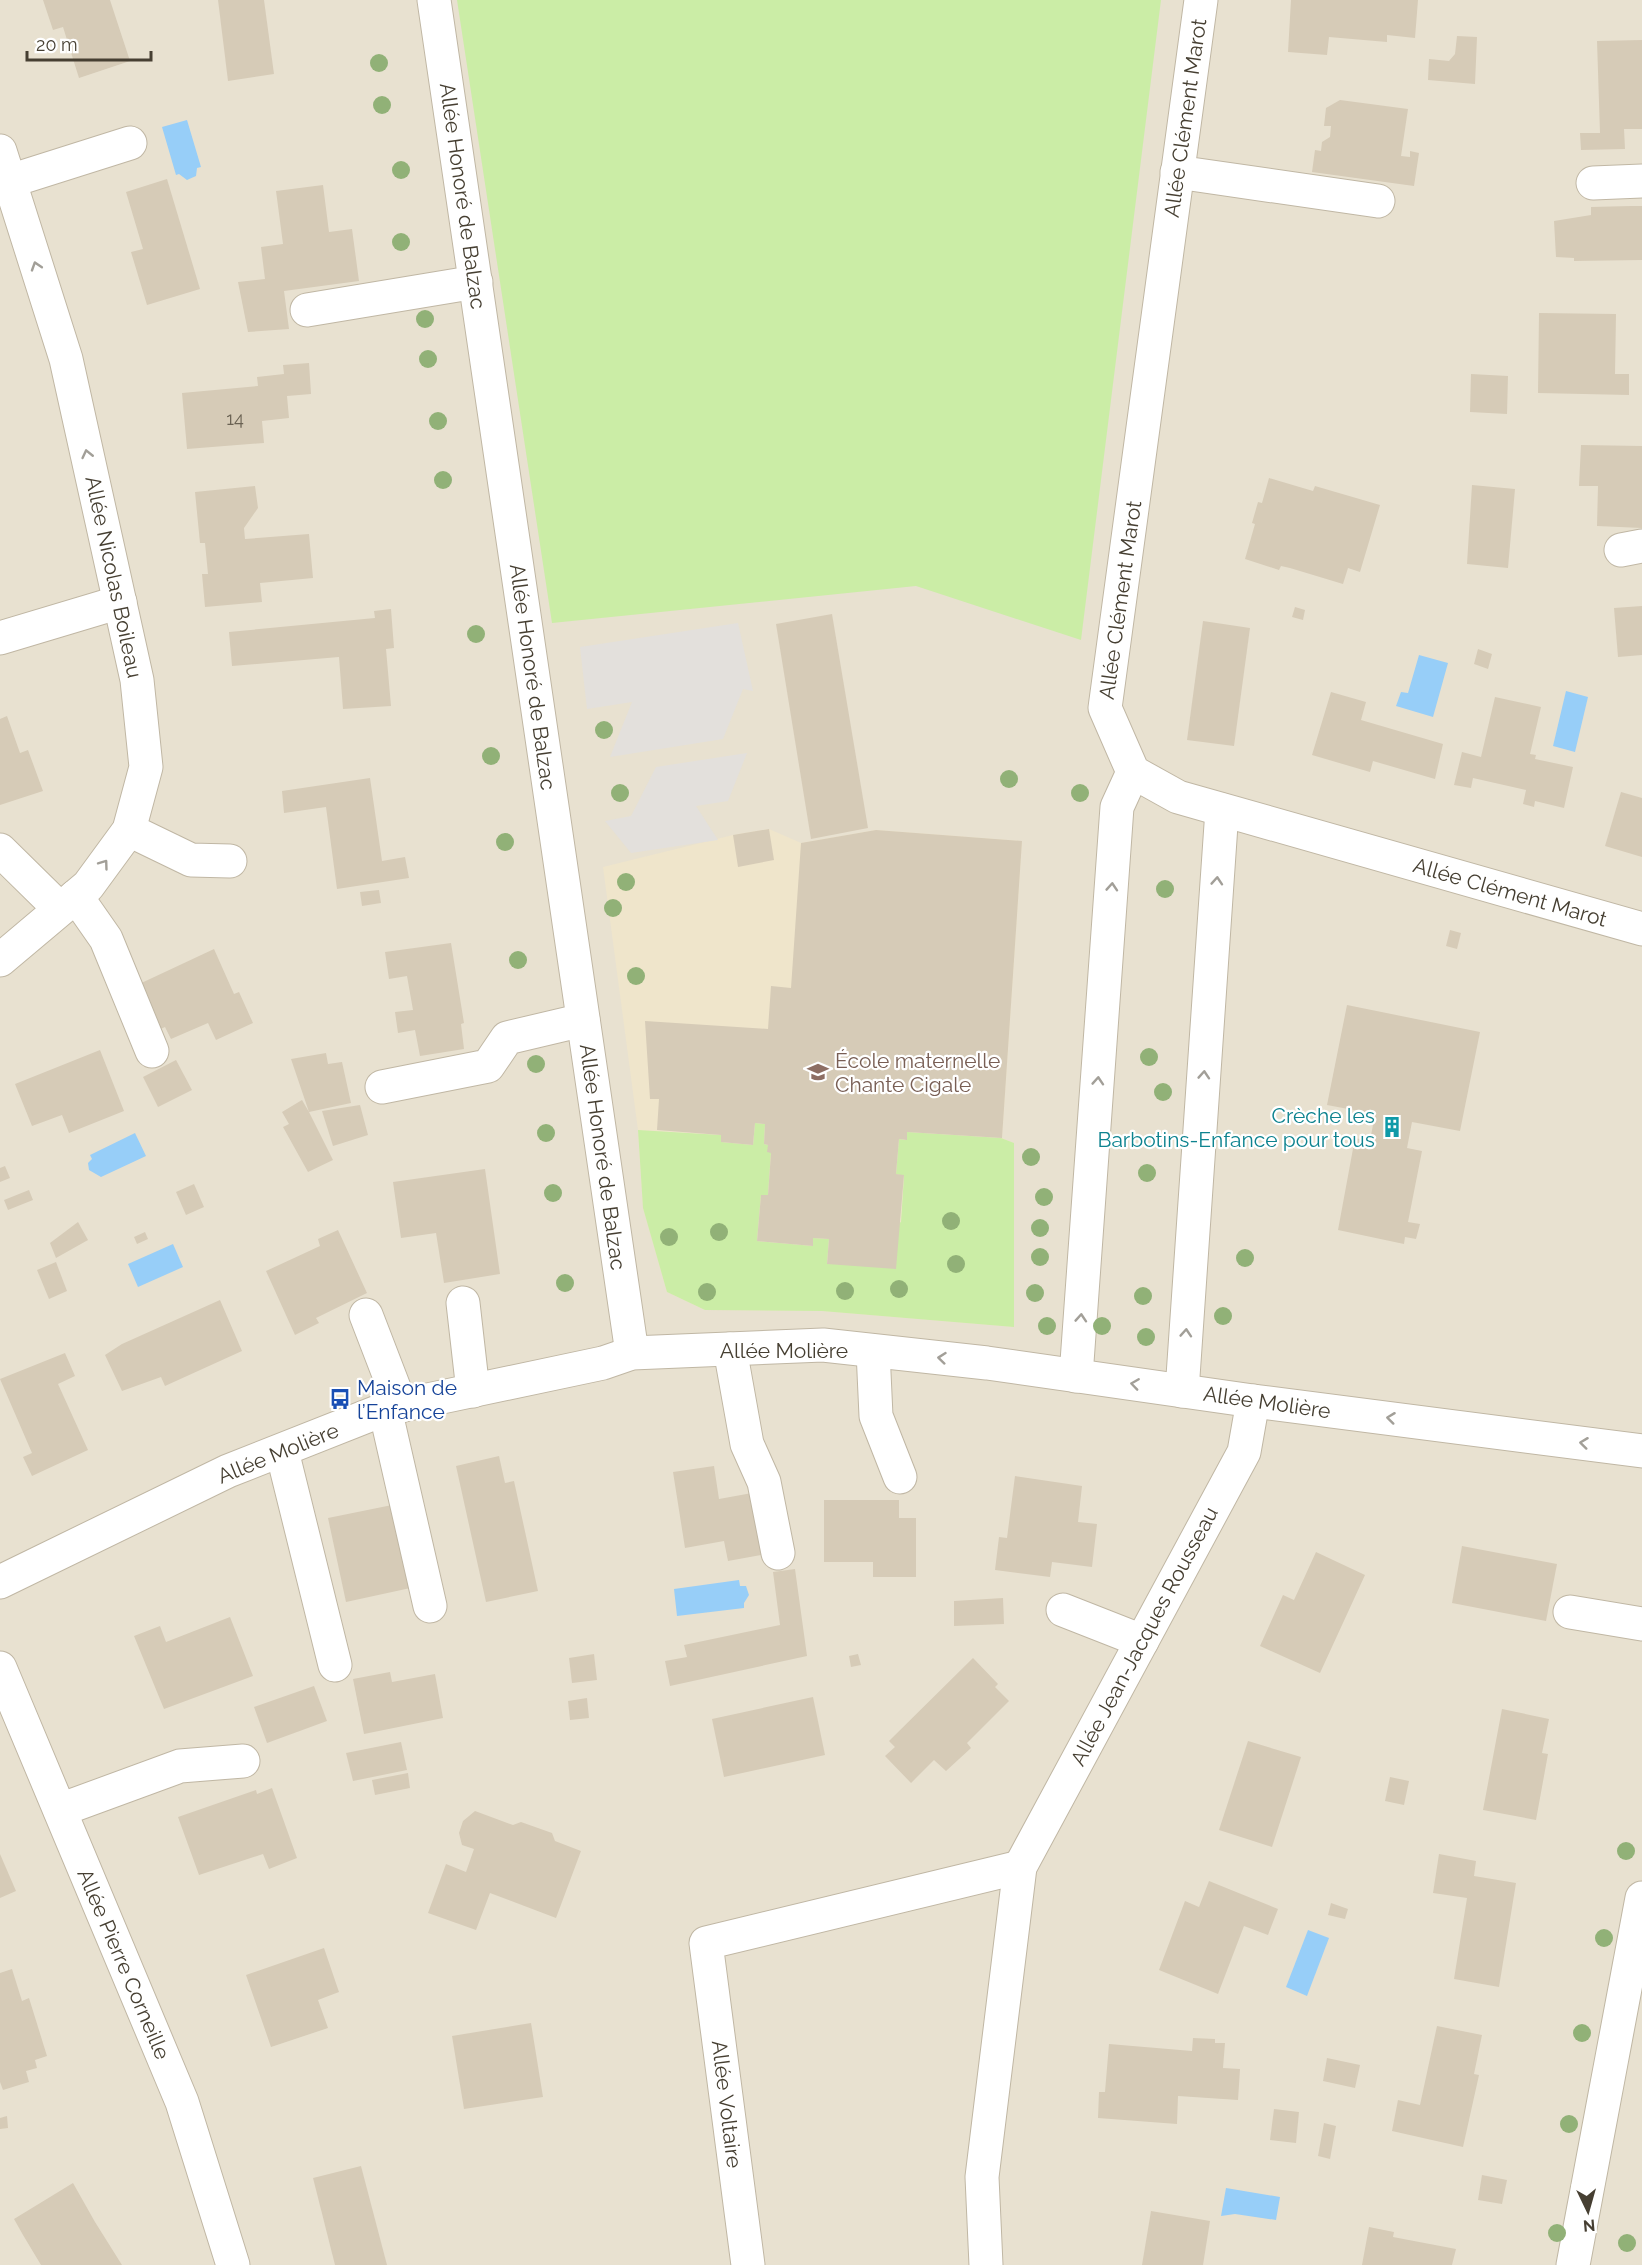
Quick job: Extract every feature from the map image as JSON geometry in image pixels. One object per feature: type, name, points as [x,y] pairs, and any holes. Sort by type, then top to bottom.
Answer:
[{"type":"street","name":"Allée Honoré de Balzac","points":[[434,0],[632,1353]]},
{"type":"street","name":"Allée Clément Marot","points":[[1201,0],[1105,708],[1133,772],[1178,797],[1642,929]]},
{"type":"street","points":[[5,166],[130,143]]},
{"type":"street","name":"Allée Nicolas Boileau","points":[[0,960],[88,886],[129,830],[146,767],[138,680],[66,359],[5,166]]},
{"type":"street","points":[[1177,172],[1378,201]]},
{"type":"street","points":[[1593,183],[1642,181]]},
{"type":"street","points":[[307,310],[476,282]]},
{"type":"street","points":[[0,638],[120,602]]},
{"type":"street","points":[[1076,1376],[1117,807],[1133,772]]},
{"type":"street","points":[[1182,1391],[1222,810]]},
{"type":"street","points":[[129,830],[191,860],[230,861]]},
{"type":"street","points":[[0,850],[68,903],[106,939],[152,1051]]},
{"type":"street","points":[[382,1087],[488,1066],[507,1038],[583,1020]]},
{"type":"street","points":[[463,1303],[473,1390]]},
{"type":"street","points":[[366,1315],[393,1408],[430,1606]]},
{"type":"street","name":"Allée Molière","points":[[0,1582],[228,1471],[393,1408],[603,1363],[632,1353],[823,1345],[1642,1450]]},
{"type":"street","points":[[730,1349],[747,1444],[764,1482],[778,1553]]},
{"type":"street","points":[[873,1351],[876,1416],[900,1477]]},
{"type":"street","name":"Allée Jean-Jacques Rousseau","points":[[986,2265],[982,2177],[1020,1867],[1244,1452],[1252,1401]]},
{"type":"street","points":[[282,1451],[335,1665]]},
{"type":"street","points":[[1063,1610],[1142,1641]]},
{"type":"street","points":[[1570,1612],[1642,1624]]},
{"type":"street","name":"Allée Pierre Corneille","points":[[0,1668],[182,2102],[233,2265]]},
{"type":"street","points":[[60,1810],[180,1766],[243,1761]]},
{"type":"street","name":"Allée Voltaire","points":[[748,2265],[706,1943],[1020,1867]]},
{"type":"street","points":[[1573,2265],[1642,1898]]},
{"type":"shaded area","points":[[0,0],[1642,0],[1642,2265],[0,2265]]},
{"type":"shaded area","points":[[738,623],[753,691],[743,689],[723,739],[610,757],[632,702],[587,709],[580,647]]},
{"type":"shaded area","points":[[747,753],[728,801],[696,806],[718,840],[631,853],[605,821],[631,816],[656,767]]},
{"type":"shaded area","name":"École maternelle Chante Cigale","points":[[769,829],[801,843],[876,830],[1022,841],[1002,1138],[1014,1143],[1014,1327],[822,1311],[705,1310],[667,1292],[643,1208],[638,1130],[603,867],[733,835]]},
{"type":"green space","points":[[457,0],[1161,0],[1081,640],[916,586],[552,623]]},
{"type":"green space","points":[[755,1123],[765,1124],[764,1144],[768,1145],[771,1153],[768,1195],[761,1195],[757,1241],[813,1246],[813,1238],[829,1239],[827,1264],[901,1222],[904,1176],[896,1174],[899,1139],[906,1140],[907,1132],[1001,1138],[1014,1143],[1014,1327],[822,1311],[705,1310],[667,1292],[643,1208],[638,1130],[721,1135],[721,1142],[753,1145]]},
{"type":"water","points":[[187,120],[201,167],[197,168],[196,176],[187,180],[179,174],[176,175],[162,127]]},
{"type":"water","points":[[1419,655],[1448,663],[1433,717],[1396,706],[1401,692],[1408,693]]},
{"type":"water","points":[[1566,691],[1588,697],[1575,752],[1553,746]]},
{"type":"water","points":[[135,1133],[146,1156],[101,1177],[89,1170],[88,1163],[92,1159],[90,1155]]},
{"type":"water","points":[[173,1244],[183,1267],[138,1287],[128,1264]]},
{"type":"water","points":[[739,1580],[740,1586],[746,1586],[749,1595],[744,1608],[677,1616],[674,1589]]},
{"type":"water","points":[[1308,1930],[1329,1938],[1307,1996],[1286,1987]]},
{"type":"water","points":[[1226,2188],[1280,2197],[1276,2220],[1235,2214],[1221,2216]]},
{"type":"building","points":[[43,0],[110,0],[130,61],[79,78],[63,27],[53,30]]},
{"type":"building","points":[[218,0],[264,0],[274,74],[228,81]]},
{"type":"building","points":[[1291,0],[1418,0],[1415,38],[1387,35],[1387,42],[1329,37],[1327,55],[1288,52]]},
{"type":"building","points":[[1457,36],[1477,37],[1475,84],[1428,80],[1429,59],[1449,61],[1455,54]]},
{"type":"building","points":[[1642,40],[1642,129],[1624,129],[1625,149],[1581,150],[1580,133],[1600,133],[1597,41]]},
{"type":"building","points":[[1340,100],[1408,109],[1401,156],[1410,157],[1410,151],[1419,153],[1414,186],[1312,172],[1315,150],[1321,151],[1322,142],[1330,137],[1331,126],[1324,126],[1326,108]]},
{"type":"building","points":[[167,179],[200,289],[147,305],[131,252],[143,249],[126,192]]},
{"type":"building","points":[[323,185],[329,232],[352,229],[359,281],[284,291],[289,329],[248,332],[238,282],[265,279],[261,247],[283,244],[276,191]]},
{"type":"building","points":[[1642,206],[1642,260],[1574,261],[1574,258],[1556,257],[1554,221],[1591,215],[1591,207]]},
{"type":"building","points":[[1539,313],[1616,314],[1615,374],[1629,374],[1629,395],[1538,393]]},
{"type":"building","points":[[309,363],[311,394],[287,396],[289,418],[262,421],[264,443],[187,449],[182,393],[258,386],[257,377],[284,374],[283,365]]},
{"type":"building","points":[[1471,374],[1508,376],[1507,414],[1470,412]]},
{"type":"building","points":[[1581,445],[1642,446],[1642,528],[1597,526],[1598,486],[1579,486]]},
{"type":"building","points":[[1269,478],[1313,491],[1315,486],[1380,505],[1360,572],[1348,568],[1343,584],[1290,568],[1281,566],[1279,570],[1245,559],[1255,524],[1252,523],[1258,502],[1262,503]]},
{"type":"building","points":[[1472,485],[1515,489],[1508,568],[1467,564]]},
{"type":"building","points":[[255,486],[258,508],[244,528],[245,539],[309,534],[313,578],[260,583],[262,602],[205,607],[202,574],[208,574],[205,543],[200,543],[195,492]]},
{"type":"building","points":[[1642,606],[1642,655],[1618,657],[1614,608]]},
{"type":"building","points":[[1295,607],[1305,610],[1303,620],[1292,617]]},
{"type":"building","points":[[391,609],[394,648],[386,649],[391,706],[343,709],[339,657],[232,666],[229,632],[375,618],[374,611]]},
{"type":"building","points":[[832,614],[868,828],[811,839],[776,624]]},
{"type":"building","points":[[1203,621],[1250,628],[1234,746],[1187,740]]},
{"type":"building","points":[[1478,649],[1492,654],[1488,669],[1474,664]]},
{"type":"building","points":[[1331,692],[1366,702],[1361,720],[1443,744],[1435,779],[1373,761],[1370,772],[1312,755]]},
{"type":"building","points":[[1495,697],[1541,707],[1530,754],[1536,755],[1535,759],[1573,767],[1564,808],[1535,801],[1534,807],[1523,804],[1526,790],[1473,778],[1471,788],[1454,785],[1462,752],[1481,757]]},
{"type":"building","points":[[7,716],[20,753],[28,750],[43,791],[0,805],[0,719]]},
{"type":"building","points":[[370,778],[382,861],[405,857],[409,878],[337,889],[326,807],[284,813],[282,791]]},
{"type":"building","points":[[1621,792],[1642,798],[1642,857],[1605,846]]},
{"type":"building","points":[[769,829],[774,860],[738,867],[733,835]]},
{"type":"building","points":[[876,830],[1022,841],[1002,1138],[907,1132],[907,1140],[899,1139],[896,1174],[904,1175],[896,1269],[827,1264],[829,1239],[813,1238],[813,1246],[757,1241],[761,1195],[768,1195],[771,1153],[767,1152],[768,1145],[764,1144],[765,1124],[755,1123],[753,1145],[721,1142],[721,1135],[657,1130],[659,1099],[650,1099],[645,1021],[768,1029],[771,986],[791,988],[801,843]]},
{"type":"building","points":[[379,890],[381,903],[362,906],[360,892]]},
{"type":"building","points":[[1450,930],[1461,933],[1457,949],[1446,946]]},
{"type":"building","points":[[451,943],[464,1023],[461,1024],[464,1049],[420,1056],[415,1030],[398,1033],[395,1012],[413,1010],[407,976],[389,979],[385,952]]},
{"type":"building","points":[[214,949],[234,994],[239,992],[253,1023],[216,1040],[208,1023],[171,1039],[165,1027],[156,1031],[135,986]]},
{"type":"building","name":"Crèche les Barbotins-Enfance pour tous","points":[[1347,1005],[1480,1032],[1460,1131],[1412,1122],[1407,1148],[1422,1151],[1408,1222],[1420,1224],[1416,1239],[1405,1237],[1404,1244],[1338,1230],[1355,1138],[1370,1141],[1375,1114],[1327,1105]]},
{"type":"building","points":[[100,1050],[124,1111],[69,1133],[62,1115],[32,1126],[15,1084]]},
{"type":"building","points":[[326,1053],[328,1064],[342,1062],[351,1103],[309,1112],[291,1059]]},
{"type":"building","points":[[176,1060],[192,1090],[158,1107],[143,1077]]},
{"type":"building","points":[[302,1100],[333,1160],[308,1172],[283,1127],[289,1124],[282,1112]]},
{"type":"building","points":[[360,1105],[368,1135],[333,1146],[322,1111]]},
{"type":"building","points":[[5,1166],[10,1178],[0,1182],[0,1168]]},
{"type":"building","points":[[485,1169],[500,1274],[444,1283],[436,1233],[401,1238],[393,1182]]},
{"type":"building","points":[[194,1184],[204,1207],[186,1215],[176,1192]]},
{"type":"building","points":[[29,1190],[33,1200],[8,1210],[4,1200]]},
{"type":"building","points":[[78,1222],[88,1240],[56,1258],[50,1243]]},
{"type":"building","points":[[338,1230],[367,1293],[316,1318],[319,1323],[295,1335],[266,1271],[320,1246],[318,1239]]},
{"type":"building","points":[[145,1232],[148,1239],[137,1244],[134,1237]]},
{"type":"building","points":[[56,1262],[67,1291],[49,1299],[37,1270]]},
{"type":"building","points":[[220,1300],[242,1351],[165,1386],[161,1377],[122,1391],[105,1355],[122,1344]]},
{"type":"building","points":[[65,1353],[75,1376],[58,1384],[88,1450],[32,1476],[23,1457],[32,1453],[0,1379]]},
{"type":"building","points":[[499,1456],[505,1483],[514,1481],[538,1591],[486,1602],[456,1466]]},
{"type":"building","points":[[714,1466],[719,1499],[752,1493],[761,1555],[728,1561],[724,1541],[685,1548],[673,1472]]},
{"type":"building","points":[[1015,1476],[1082,1486],[1078,1522],[1097,1524],[1092,1567],[1052,1562],[1050,1577],[995,1570],[999,1537],[1007,1538]]},
{"type":"building","points":[[824,1500],[899,1500],[899,1518],[916,1518],[916,1577],[873,1577],[873,1562],[824,1562]]},
{"type":"building","points":[[397,1504],[415,1587],[346,1602],[328,1518]]},
{"type":"building","points":[[1462,1546],[1557,1564],[1546,1621],[1452,1603]]},
{"type":"building","points":[[1316,1552],[1365,1575],[1320,1673],[1260,1646],[1283,1595],[1294,1600]]},
{"type":"building","points":[[795,1569],[807,1656],[670,1686],[665,1661],[687,1657],[684,1645],[780,1625],[773,1572]]},
{"type":"building","points":[[1003,1598],[1004,1624],[954,1626],[954,1601]]},
{"type":"building","points":[[230,1617],[253,1676],[164,1709],[134,1636],[160,1626],[166,1642]]},
{"type":"building","points":[[594,1654],[597,1680],[572,1683],[569,1658]]},
{"type":"building","points":[[858,1654],[861,1665],[851,1667],[849,1656]]},
{"type":"building","points":[[973,1658],[998,1684],[995,1687],[1009,1701],[967,1743],[971,1748],[946,1771],[934,1760],[911,1783],[885,1756],[895,1747],[889,1741]]},
{"type":"building","points":[[390,1672],[392,1682],[435,1674],[443,1718],[364,1734],[353,1679]]},
{"type":"building","points":[[314,1686],[327,1721],[267,1743],[254,1707]]},
{"type":"building","points":[[813,1697],[825,1755],[724,1777],[712,1719]]},
{"type":"building","points":[[587,1698],[589,1718],[570,1720],[568,1701]]},
{"type":"building","points":[[1502,1709],[1549,1719],[1542,1753],[1548,1754],[1536,1820],[1483,1810]]},
{"type":"building","points":[[1248,1741],[1301,1757],[1272,1847],[1219,1830]]},
{"type":"building","points":[[401,1742],[407,1770],[353,1781],[346,1753]]},
{"type":"building","points":[[408,1773],[410,1788],[375,1795],[372,1780]]},
{"type":"building","points":[[1390,1777],[1409,1781],[1404,1805],[1385,1801]]},
{"type":"building","points":[[272,1788],[297,1858],[269,1869],[263,1854],[199,1875],[178,1817],[256,1790],[257,1794]]},
{"type":"building","points":[[475,1811],[513,1825],[521,1822],[552,1833],[555,1841],[581,1851],[556,1918],[490,1893],[476,1930],[428,1913],[446,1864],[466,1872],[474,1849],[462,1845],[459,1833],[463,1821]]},
{"type":"building","points":[[0,1854],[16,1891],[0,1898]]},
{"type":"building","points":[[1439,1854],[1476,1861],[1474,1876],[1516,1883],[1499,1987],[1454,1979],[1467,1898],[1433,1893]]},
{"type":"building","points":[[1209,1881],[1278,1909],[1268,1935],[1244,1926],[1218,1994],[1159,1970],[1185,1901],[1199,1907]]},
{"type":"building","points":[[1331,1903],[1348,1909],[1345,1919],[1328,1915]]},
{"type":"building","points":[[324,1948],[339,1992],[318,2000],[328,2028],[271,2047],[246,1975]]},
{"type":"building","points":[[12,1969],[22,2001],[29,1998],[47,2056],[35,2060],[37,2068],[26,2071],[29,2082],[3,2090],[0,2082],[0,1973]]},
{"type":"building","points":[[531,2023],[543,2097],[464,2109],[452,2036]]},
{"type":"building","points":[[1437,2026],[1482,2035],[1474,2074],[1479,2075],[1463,2147],[1392,2131],[1398,2100],[1420,2105]]},
{"type":"building","points":[[1193,2038],[1215,2039],[1215,2043],[1225,2043],[1223,2068],[1240,2069],[1238,2100],[1178,2096],[1177,2124],[1098,2118],[1099,2092],[1105,2092],[1109,2044],[1192,2051]]},
{"type":"building","points":[[1327,2058],[1360,2065],[1355,2088],[1323,2081]]},
{"type":"building","points":[[1274,2109],[1299,2112],[1296,2143],[1270,2140]]},
{"type":"building","points":[[7,2116],[8,2128],[0,2129],[0,2118]]},
{"type":"building","points":[[1324,2123],[1336,2126],[1330,2159],[1318,2156]]},
{"type":"building","points":[[361,2166],[387,2265],[335,2265],[313,2178]]},
{"type":"building","points":[[1482,2175],[1507,2180],[1502,2204],[1478,2200]]},
{"type":"building","points":[[73,2183],[122,2265],[41,2265],[23,2235],[14,2219]]},
{"type":"building","points":[[1151,2211],[1210,2221],[1203,2265],[1142,2265]]},
{"type":"building","points":[[1369,2227],[1394,2232],[1393,2237],[1456,2249],[1452,2265],[1362,2265]]},
{"type":"place","name":"École maternelle Chante Cigale","points":[[818,1072]]},
{"type":"place","name":"Crèche les Barbotins-Enfance pour tous","points":[[1392,1127]]},
{"type":"place","name":"Maison de l’Enfance","points":[[340,1399]]}]
